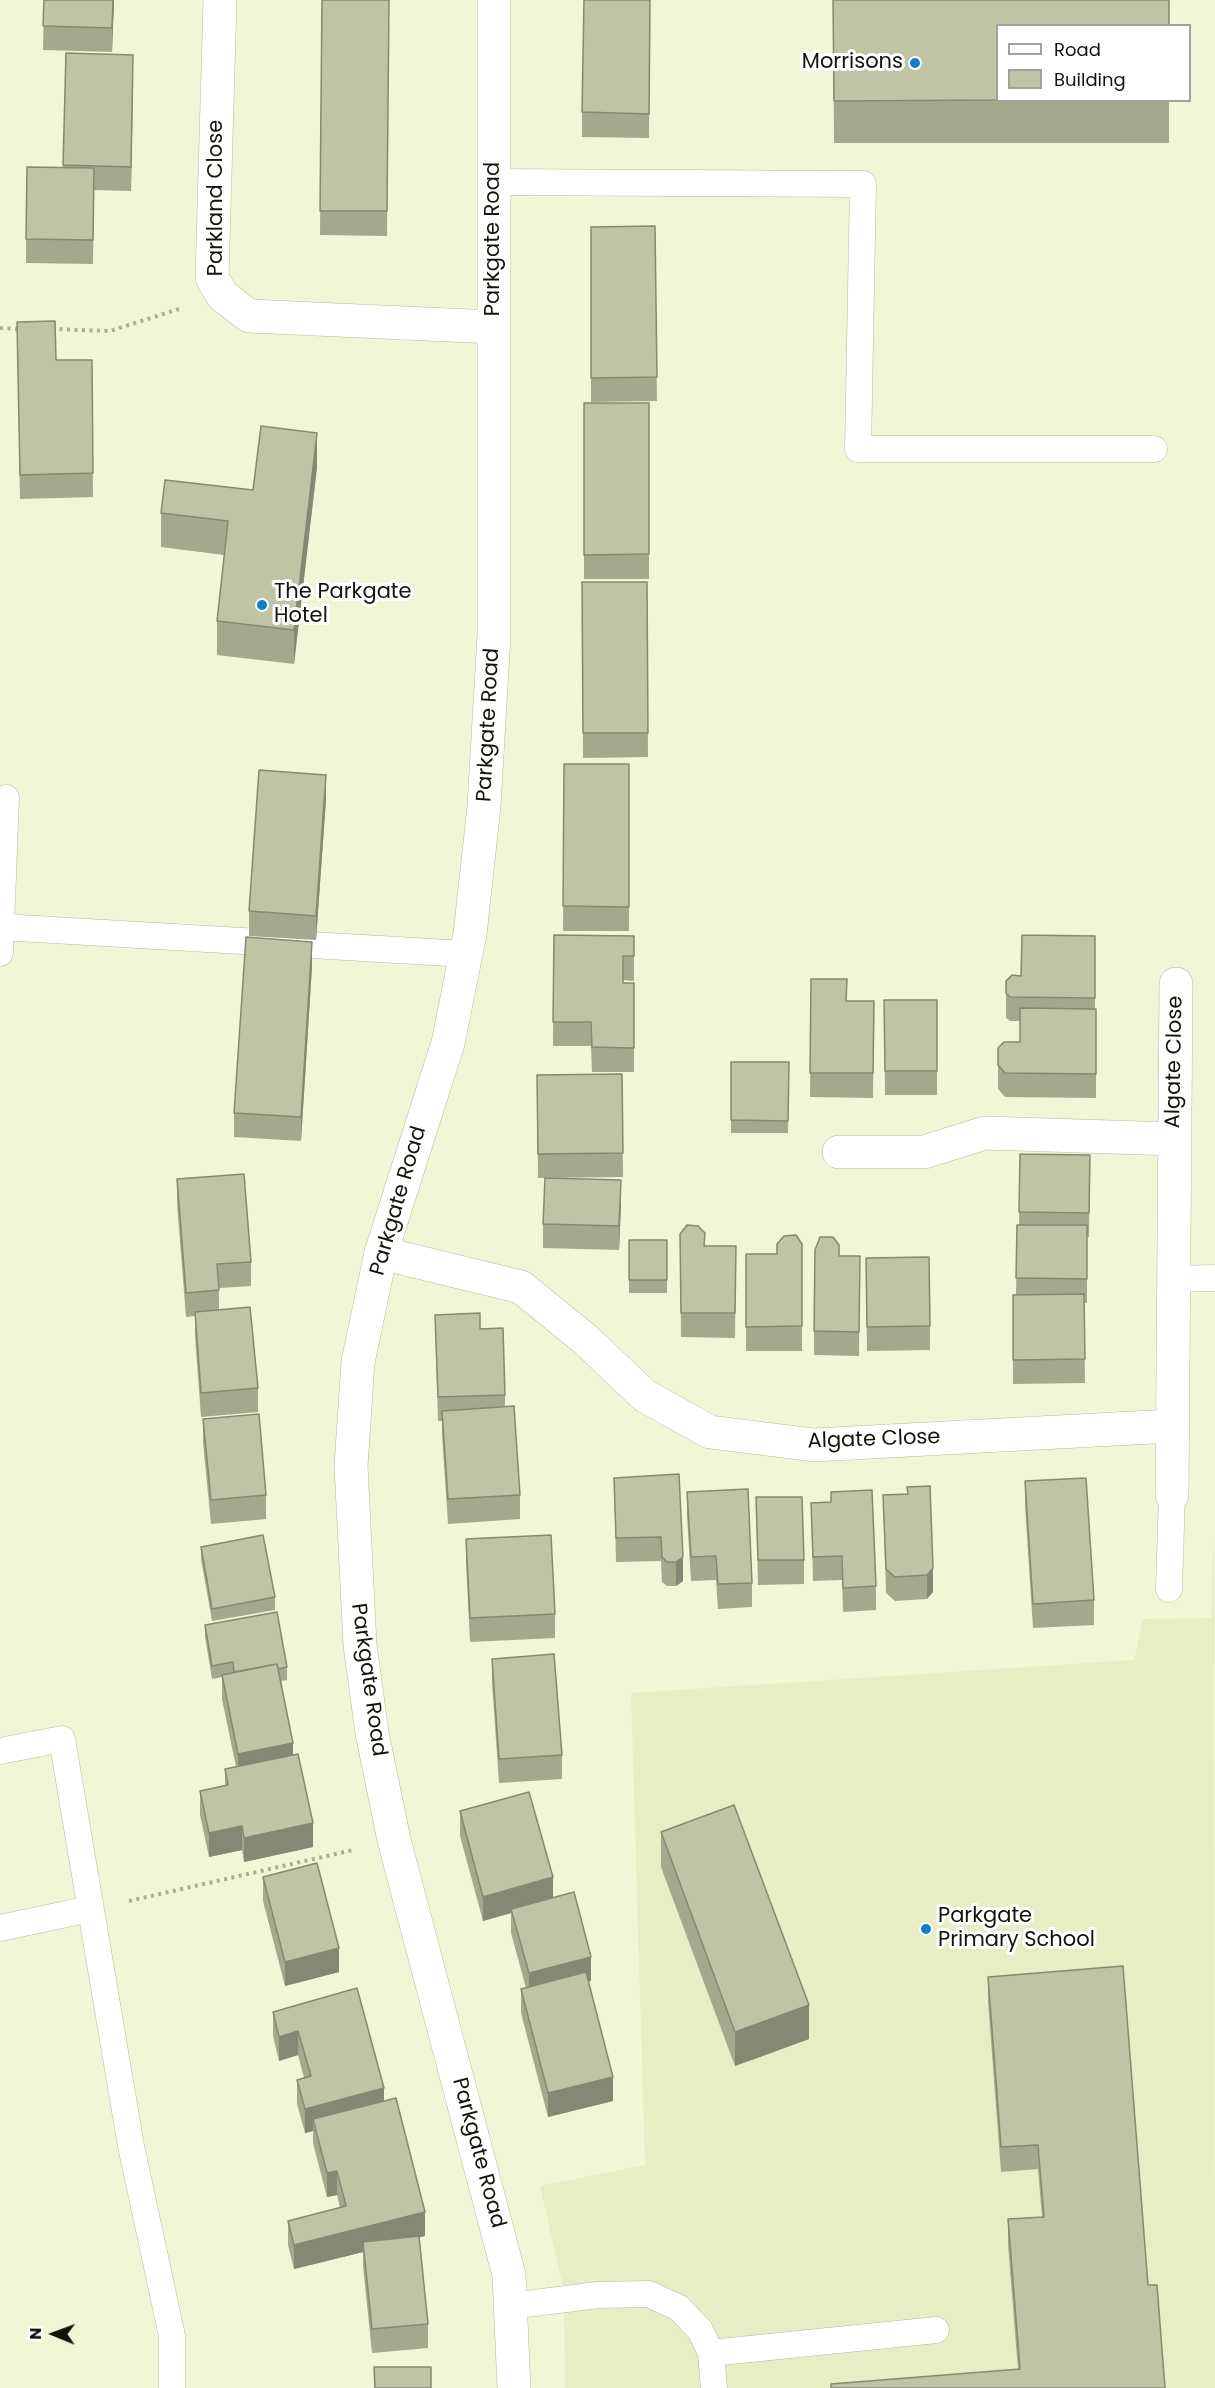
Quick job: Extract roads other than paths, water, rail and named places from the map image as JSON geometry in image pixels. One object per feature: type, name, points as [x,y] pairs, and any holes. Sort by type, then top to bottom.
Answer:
[{"type":"street","name":"Parkland Close","points":[[220,0],[212,278],[222,295],[249,316],[494,327]]},
{"type":"street","name":"Parkgate Road","points":[[494,0],[494,635],[484,806],[466,954],[448,1043],[381,1253],[358,1362],[351,1466],[360,1645],[372,1733],[394,1840],[503,2246],[509,2275],[514,2388]]},
{"type":"street","name":"Algate Close","points":[[1172,1495],[1176,984]]},
{"type":"street","name":"Algate Close","points":[[838,1152],[924,1152],[985,1133],[1174,1139]]},
{"type":"street","name":"Algate Close","points":[[381,1253],[521,1287],[585,1339],[645,1396],[710,1432],[814,1445],[1171,1426]]},
{"type":"lane","points":[[494,182],[863,184],[858,449],[1154,449]]},
{"type":"lane","points":[[0,953],[6,798]]},
{"type":"lane","points":[[1,927],[466,954]]},
{"type":"lane","points":[[1172,1279],[1215,1278]]},
{"type":"lane","points":[[1169,1589],[1172,1495]]},
{"type":"lane","points":[[0,1751],[62,1739],[131,2146],[172,2336],[172,2388]]},
{"type":"lane","points":[[0,1928],[90,1909]]},
{"type":"lane","points":[[510,2306],[598,2295],[648,2294],[679,2308],[700,2330],[711,2353],[714,2388]]},
{"type":"lane","points":[[711,2353],[936,2330]]},
{"type":"place","name":"Morrisons","points":[[915,63]]},
{"type":"place","name":"The Parkgate Hotel","points":[[262,605]]},
{"type":"place","name":"Parkgate Primary School","points":[[926,1929]]}]
